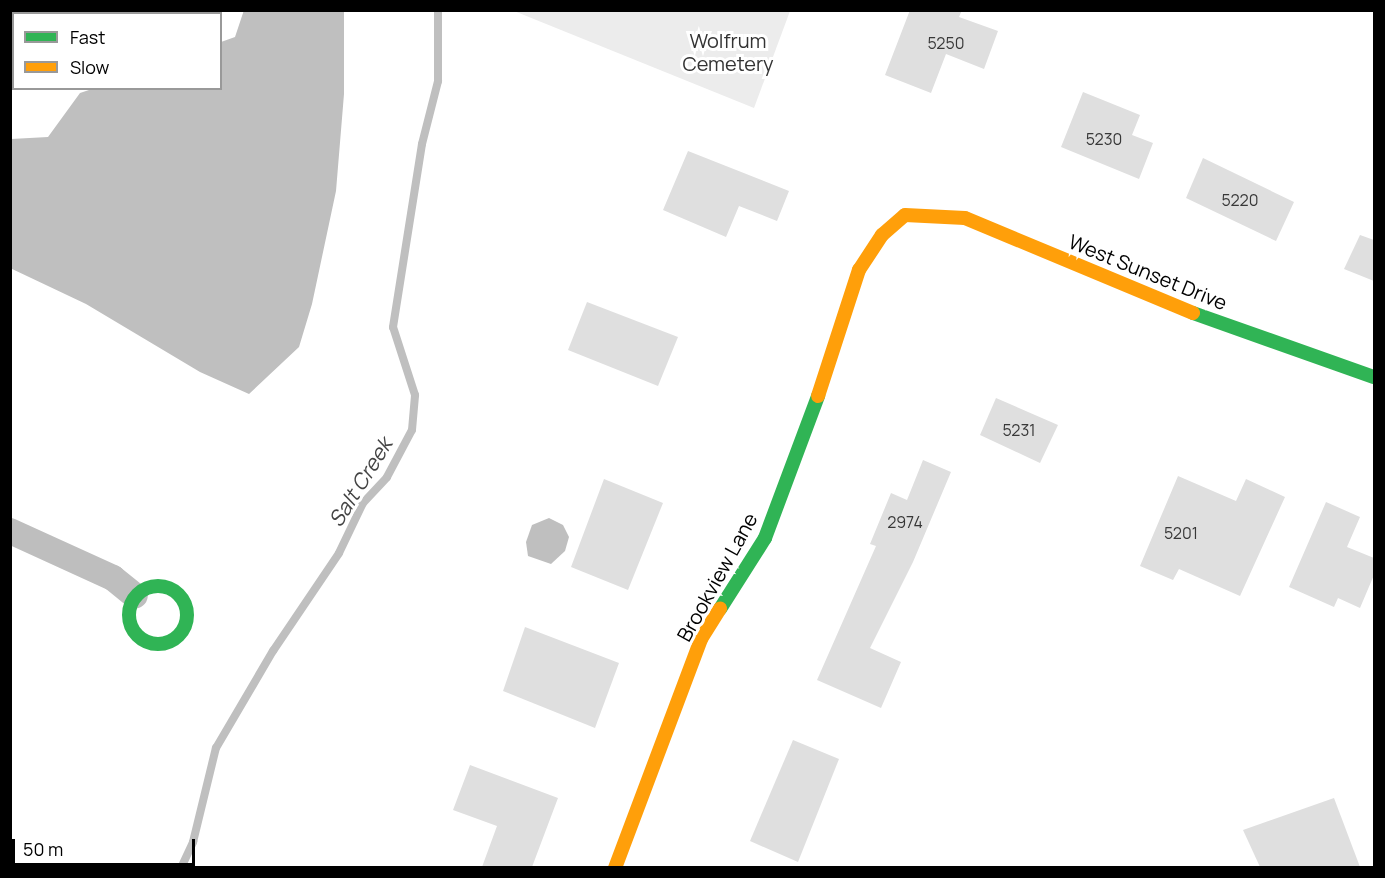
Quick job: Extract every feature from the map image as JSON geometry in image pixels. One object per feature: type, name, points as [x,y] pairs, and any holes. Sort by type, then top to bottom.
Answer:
[{"type":"street","name":"West Sunset Drive","points":[[905,215],[921,213],[964,218],[1166,303],[1374,378]]},
{"type":"street","name":"Brookview Lane","points":[[615,867],[701,639],[765,538],[804,441],[859,270],[882,235],[905,215]]},
{"type":"street","points":[[10,531],[113,578],[135,597]]},
{"type":"street","points":[[152,586],[172,589],[186,605],[186,625],[181,634],[174,640],[156,645],[139,638],[128,613],[135,597],[152,586]]},
{"type":"green space","name":"Wolfrum Cemetery","points":[[790,10],[754,108],[514,11]]},
{"type":"shaded area","points":[[244,10],[344,11],[344,94],[336,191],[312,304],[299,347],[249,394],[200,372],[86,304],[10,268],[11,139],[48,137],[80,93],[89,90],[222,90],[222,42],[235,37]]},
{"type":"shaded area","points":[[549,518],[563,525],[569,537],[565,551],[551,564],[528,556],[526,542],[532,525]]},
{"type":"building","points":[[910,10],[962,10],[959,17],[998,31],[984,69],[946,54],[931,93],[885,75]]},
{"type":"building","points":[[1083,92],[1140,115],[1132,135],[1153,143],[1139,179],[1061,147]]},
{"type":"building","points":[[688,151],[789,191],[777,221],[739,206],[726,237],[663,210]]},
{"type":"building","points":[[1203,158],[1294,202],[1276,241],[1186,198]]},
{"type":"building","points":[[1360,235],[1374,240],[1374,281],[1344,269]]},
{"type":"building","points":[[587,302],[678,337],[658,386],[568,350]]},
{"type":"building","points":[[996,398],[1058,425],[1040,463],[980,435]]},
{"type":"building","points":[[923,460],[951,472],[913,562],[870,648],[901,662],[881,708],[817,680],[876,546],[870,544],[891,493],[907,500]]},
{"type":"building","points":[[1178,476],[1236,501],[1246,479],[1285,497],[1240,596],[1179,569],[1173,580],[1140,566]]},
{"type":"building","points":[[604,479],[663,503],[628,590],[571,567]]},
{"type":"building","points":[[1326,502],[1360,517],[1347,547],[1374,558],[1374,575],[1360,608],[1338,598],[1334,607],[1289,587]]},
{"type":"building","points":[[525,627],[619,663],[595,728],[503,691]]},
{"type":"building","points":[[793,740],[839,759],[798,862],[750,841]]},
{"type":"building","points":[[470,765],[558,798],[532,867],[482,867],[497,826],[453,810]]},
{"type":"building","points":[[1334,798],[1360,867],[1260,867],[1243,830]]},
{"type":"waterway","name":"Salt Creek","points":[[181,868],[193,842],[216,748],[273,651],[339,553],[363,503],[387,477],[412,430],[415,395],[393,327],[422,144],[438,81],[438,10]]},
{"type":"traffic: fast","points":[[1193,313],[1374,377]]},
{"type":"traffic: fast","points":[[720,609],[765,538],[818,396]]},
{"type":"traffic: fast","points":[[152,586],[164,586],[179,594],[187,609],[187,615],[187,621],[179,636],[164,644],[152,644],[137,636],[129,621],[129,609],[137,594],[152,586]]},
{"type":"traffic: slow","points":[[818,396],[859,270],[882,235],[905,215],[965,218],[1193,313]]},
{"type":"traffic: slow","points":[[615,868],[701,639],[720,609]]}]
